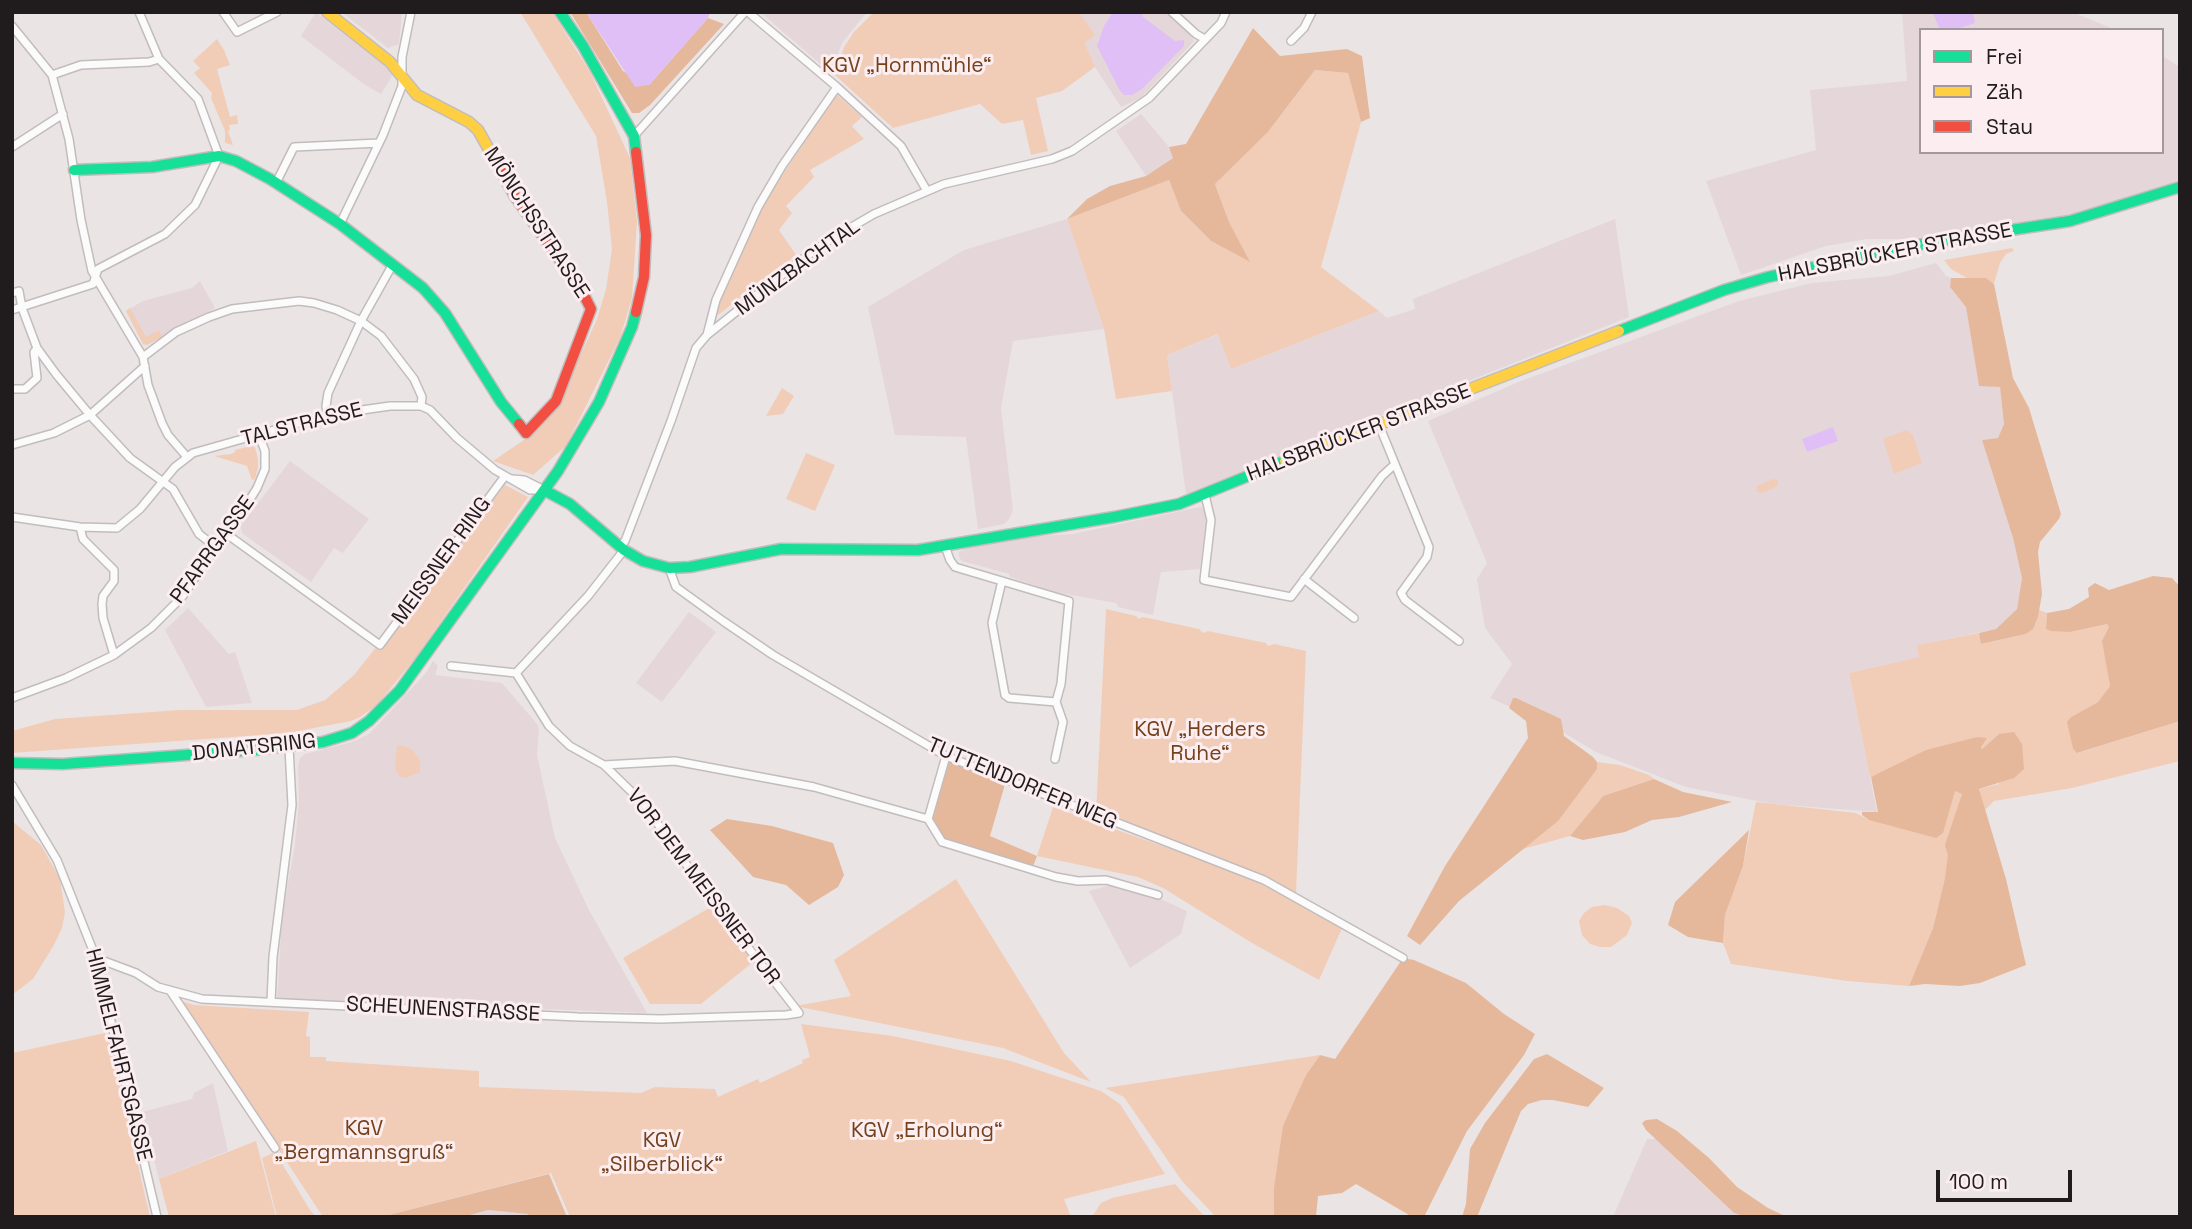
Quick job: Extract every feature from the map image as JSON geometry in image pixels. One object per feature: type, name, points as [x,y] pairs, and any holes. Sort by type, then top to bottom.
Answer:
[{"type":"main road","name":"MÖNCHSSTRASSE","points":[[327,12],[390,62],[417,95],[469,122],[478,130],[514,195],[583,293],[591,309],[555,401],[526,433],[501,402],[445,313],[424,288],[393,264]]},
{"type":"main road","points":[[544,490],[599,402],[632,327],[645,277],[646,235],[635,136],[560,12]]},
{"type":"main road","points":[[74,170],[152,167],[219,156],[236,161],[340,224],[393,264]]},
{"type":"main road","name":"HALSBRÜCKER STRASSE","points":[[544,490],[570,504],[622,549],[643,561],[668,568],[690,567],[781,549],[908,551],[1114,517],[1179,504],[1205,495],[1724,290],[1768,277],[1932,242],[2070,221],[2180,187]]},
{"type":"main road","name":"DONATSRING","points":[[12,763],[63,764],[289,747],[323,742],[352,733],[378,714],[400,690],[544,490]]},
{"type":"street","points":[[12,310],[93,284],[98,269],[165,234],[195,205],[219,156],[198,99],[159,59],[139,12]]},
{"type":"street","points":[[223,12],[237,32],[277,12]]},
{"type":"street","points":[[340,224],[379,144],[403,78],[402,57],[411,12]]},
{"type":"street","points":[[635,136],[746,12],[837,87],[901,146],[927,191]]},
{"type":"street","points":[[1172,12],[1205,39]]},
{"type":"street","name":"MÜNZBACHTAL","points":[[516,673],[588,596],[622,549],[696,348],[707,335],[797,263],[874,214],[927,191],[1072,151],[1149,98],[1221,23],[1226,12]]},
{"type":"street","points":[[1290,41],[1304,28],[1312,12]]},
{"type":"street","points":[[12,26],[52,75],[74,170],[92,271],[143,357],[148,385],[168,435],[187,457]]},
{"type":"street","points":[[52,75],[81,65],[149,62],[159,59]]},
{"type":"street","points":[[707,335],[716,300],[758,208],[782,166],[837,87]]},
{"type":"street","points":[[12,148],[62,114]]},
{"type":"street","points":[[276,183],[294,147],[379,144]]},
{"type":"street","points":[[327,415],[328,393],[361,321],[393,264]]},
{"type":"street","points":[[12,293],[19,290],[22,308],[37,348],[90,415],[130,458],[179,496],[199,534],[216,547]]},
{"type":"street","points":[[143,357],[176,332],[232,309],[299,301],[337,310],[361,321],[381,336],[403,362],[420,390],[421,406],[430,410],[485,463],[518,485],[530,490],[544,490]]},
{"type":"street","points":[[12,389],[25,389],[37,378],[34,352],[37,348]]},
{"type":"street","points":[[12,445],[54,433],[90,415],[145,366]]},
{"type":"street","name":"TALSTRASSE","points":[[12,517],[111,529],[122,526],[193,453],[327,415],[369,408],[421,406]]},
{"type":"street","points":[[1379,425],[1429,547],[1427,557],[1401,593],[1405,600],[1459,641]]},
{"type":"street","name":"PFARRGASSE","points":[[12,698],[66,678],[114,655],[151,628],[172,608],[191,587],[216,547],[228,535],[257,488],[265,469],[265,451],[259,435]]},
{"type":"street","points":[[1205,495],[1211,520],[1204,580],[1291,597],[1382,476],[1394,466]]},
{"type":"street","name":"MEISSNER RING","points":[[228,535],[380,645],[508,478]]},
{"type":"street","points":[[80,527],[83,539],[114,570],[114,581],[103,596],[102,604],[103,618],[114,655]]},
{"type":"street","points":[[946,546],[955,568],[1069,601],[1061,684],[1056,702],[1063,722],[1055,759]]},
{"type":"street","name":"TUTTENDORFER WEG","points":[[668,568],[676,587],[734,628],[774,655],[946,756],[1264,880],[1404,958]]},
{"type":"street","points":[[1304,579],[1354,618]]},
{"type":"street","points":[[1002,581],[992,623],[1005,695],[1009,698],[1056,702]]},
{"type":"street","points":[[451,666],[516,673]]},
{"type":"street","name":"VOR DEM MEISSNER TOR","points":[[516,673],[549,726],[570,746],[604,765],[643,803],[715,905],[799,1013]]},
{"type":"street","points":[[271,1002],[274,946],[292,805],[289,747]]},
{"type":"street","points":[[928,819],[946,756]]},
{"type":"street","points":[[604,765],[655,761],[698,763],[814,787],[928,819],[942,842],[1056,877],[1078,881],[1106,880],[1158,894]]},
{"type":"street","name":"HIMMELFAHRTSGASSE","points":[[12,785],[57,860],[96,958],[157,1217]]},
{"type":"street","name":"SCHEUNENSTRASSE","points":[[96,958],[136,973],[158,987],[202,999],[601,1017],[661,1018],[799,1013]]},
{"type":"street","points":[[171,992],[275,1147]]},
{"type":"shaded area","points":[[316,12],[394,73],[381,94],[365,85],[301,36]]},
{"type":"shaded area","points":[[341,12],[402,12],[399,44],[388,48]]},
{"type":"shaded area","points":[[570,12],[586,12],[623,71],[649,85],[708,18],[724,24],[650,105],[639,113],[632,113]]},
{"type":"shaded area","points":[[586,12],[710,12],[708,18],[649,85],[635,87]]},
{"type":"shaded area","points":[[760,12],[867,12],[842,43],[831,73]]},
{"type":"shaded area","points":[[1079,12],[1167,12],[1186,29],[1194,41],[1141,98],[1121,107],[1095,67],[1085,43],[1094,35]]},
{"type":"shaded area","points":[[1113,12],[1141,12],[1143,17],[1175,41],[1184,40],[1184,46],[1142,89],[1132,95],[1124,95],[1119,89],[1097,46],[1104,26]]},
{"type":"shaded area","points":[[1902,12],[2072,12],[2111,28],[1919,28],[1919,154],[2164,154],[2164,57],[2180,67],[2180,180],[2074,214],[1910,239],[1867,239],[1826,246],[1741,275],[1706,181],[1816,150],[1810,90],[1907,81]]},
{"type":"shaded area","points":[[1973,12],[1975,23],[1960,28],[1939,28],[1933,13]]},
{"type":"shaded area","points":[[1253,28],[1280,56],[1347,49],[1362,56],[1370,118],[1361,122],[1348,73],[1315,70],[1268,132],[1215,184],[1229,222],[1250,262],[1211,241],[1181,211],[1169,180],[1067,219],[1087,199],[1110,186],[1146,176],[1173,158],[1169,147],[1186,144]]},
{"type":"shaded area","points":[[1141,114],[1169,147],[1174,157],[1146,176],[1116,131]]},
{"type":"shaded area","points":[[1067,219],[1104,329],[1013,341],[1001,408],[1013,510],[1004,524],[978,529],[966,437],[895,435],[868,307],[964,250]]},
{"type":"shaded area","points":[[1615,219],[1629,317],[1186,494],[1167,355],[1219,334],[1231,369],[1379,311],[1387,318],[1415,309],[1413,299]]},
{"type":"shaded area","points":[[1936,263],[1946,276],[1951,278],[1950,287],[1966,306],[1979,386],[2000,386],[2004,424],[1998,438],[1982,440],[2013,538],[2022,578],[2017,609],[1996,629],[1918,645],[1920,657],[1849,673],[1877,812],[1773,804],[1686,787],[1596,752],[1549,724],[1490,698],[1512,664],[1485,628],[1477,579],[1487,563],[1428,421],[1521,381],[1739,301],[1812,283],[1889,276]]},
{"type":"shaded area","points":[[1951,278],[1986,278],[1994,284],[2013,378],[2029,408],[2061,514],[2040,542],[2038,552],[2042,594],[2033,629],[2026,634],[1981,644],[1979,633],[1996,629],[2017,609],[2022,578],[2013,538],[1982,440],[1998,438],[2004,424],[2000,387],[1979,386],[1966,307],[1950,287]]},
{"type":"shaded area","points":[[200,281],[215,308],[147,345],[143,344],[126,311],[143,301],[192,288]]},
{"type":"shaded area","points":[[1833,427],[1838,441],[1807,452],[1802,439]]},
{"type":"shaded area","points":[[290,461],[369,519],[343,553],[334,548],[311,582],[243,534],[240,527]]},
{"type":"shaded area","points":[[1200,507],[1207,511],[1200,569],[1161,572],[1153,615],[1118,607],[1116,603],[1055,592],[1010,577],[1009,574],[962,561],[959,557],[959,552],[967,548],[1034,536],[1073,534]]},
{"type":"shaded area","points":[[2153,576],[2172,578],[2180,587],[2180,721],[2077,753],[2073,749],[2067,722],[2098,702],[2110,686],[2102,641],[2109,627],[2107,624],[2070,632],[2051,631],[2046,629],[2047,613],[2069,609],[2089,597],[2088,588],[2095,583],[2109,590]]},
{"type":"shaded area","points":[[188,608],[229,654],[235,652],[252,703],[206,707],[165,630]]},
{"type":"shaded area","points":[[689,612],[716,632],[662,702],[636,683]]},
{"type":"shaded area","points":[[433,661],[438,666],[435,675],[502,683],[537,724],[537,755],[555,838],[590,912],[647,1013],[277,999],[282,916],[295,845],[300,758],[305,754],[352,742],[369,734],[426,673]]},
{"type":"shaded area","points":[[1513,698],[1561,719],[1564,736],[1593,757],[1597,762],[1597,769],[1558,821],[1459,901],[1420,945],[1407,936],[1445,866],[1528,738],[1526,721],[1509,708]]},
{"type":"shaded area","points":[[2014,732],[2022,744],[2024,769],[2014,778],[1979,789],[2006,879],[2026,965],[1980,983],[1960,986],[1909,986],[1933,928],[1945,878],[1948,855],[1945,845],[1962,794],[1955,791],[1943,833],[1936,838],[1869,820],[1862,815],[1862,812],[1878,812],[1871,777],[1926,750],[1977,737],[1987,738],[1982,749],[1999,734]]},
{"type":"shaded area","points":[[946,756],[1006,781],[990,836],[1037,856],[1032,869],[942,842],[928,819]]},
{"type":"shaded area","points":[[1654,779],[1683,792],[1732,802],[1679,817],[1652,820],[1625,832],[1583,840],[1570,836],[1603,796]]},
{"type":"shaded area","points":[[727,819],[772,826],[833,843],[844,875],[838,887],[809,905],[786,885],[753,877],[710,830]]},
{"type":"shaded area","points":[[1749,830],[1743,866],[1725,915],[1723,943],[1688,937],[1668,925],[1675,902]]},
{"type":"shaded area","points":[[1111,885],[1158,898],[1187,911],[1181,934],[1130,968],[1089,891]]},
{"type":"shaded area","points":[[1403,958],[1414,960],[1466,983],[1504,1014],[1535,1034],[1524,1055],[1467,1131],[1424,1217],[1409,1215],[1356,1184],[1342,1193],[1318,1196],[1316,1217],[1274,1217],[1274,1188],[1283,1126],[1306,1075],[1320,1055],[1335,1059]]},
{"type":"shaded area","points":[[1547,1054],[1604,1088],[1588,1107],[1553,1100],[1528,1104],[1521,1111],[1477,1217],[1462,1217],[1466,1204],[1470,1149],[1485,1123],[1534,1059]]},
{"type":"shaded area","points":[[213,1083],[228,1151],[159,1179],[142,1112],[192,1099],[194,1093]]},
{"type":"shaded area","points":[[1657,1119],[1677,1131],[1709,1158],[1737,1187],[1787,1217],[1747,1217],[1734,1213],[1646,1130],[1642,1123]]},
{"type":"shaded area","points":[[1647,1139],[1658,1139],[1734,1213],[1747,1217],[1613,1217]]},
{"type":"shaded area","points":[[549,1174],[567,1217],[530,1217],[528,1214],[488,1210],[463,1217],[381,1217]]},
{"type":"shaded area","points":[[488,1210],[529,1214],[530,1217],[463,1217]]},
{"type":"green space","points":[[520,12],[552,12],[590,72],[630,158],[637,222],[632,298],[620,338],[566,446],[533,475],[493,461],[527,438],[556,409],[597,319],[606,289],[612,249],[596,136]]},
{"type":"green space","name":"KGV „Hornmühle“","points":[[874,12],[1079,12],[1095,35],[1085,43],[1095,67],[1062,91],[1036,98],[1048,151],[1031,155],[1023,120],[1002,124],[980,104],[893,128],[835,75],[844,47],[854,32]]},
{"type":"green space","points":[[217,39],[230,65],[217,69],[230,117],[237,115],[238,124],[229,125],[228,131],[233,145],[225,143],[225,131],[211,98],[212,93],[194,73],[200,68],[193,61]]},
{"type":"green space","points":[[1315,70],[1348,73],[1361,122],[1321,267],[1379,311],[1231,369],[1218,334],[1167,355],[1172,391],[1116,399],[1104,329],[1067,219],[1169,180],[1181,211],[1211,241],[1248,261],[1229,222],[1215,184],[1268,132]]},
{"type":"green space","points":[[836,94],[862,117],[852,126],[864,139],[810,170],[814,177],[786,206],[792,213],[779,230],[796,255],[718,315],[714,313],[764,203]]},
{"type":"green space","points":[[2012,248],[2014,251],[2006,254],[2000,263],[1994,284],[1986,278],[1967,278],[1951,269],[1944,260]]},
{"type":"green space","points":[[130,308],[146,337],[159,330],[162,337],[147,345],[143,344],[126,311]]},
{"type":"green space","points":[[782,388],[794,396],[783,414],[766,416]]},
{"type":"green space","points":[[1906,430],[1913,435],[1922,463],[1894,474],[1883,439]]},
{"type":"green space","points":[[255,447],[258,459],[255,479],[252,480],[247,466],[214,456],[231,454],[235,450]]},
{"type":"green space","points":[[806,453],[835,465],[815,511],[786,499]]},
{"type":"green space","points":[[1773,479],[1778,480],[1778,486],[1762,493],[1756,491],[1757,486]]},
{"type":"green space","points":[[505,485],[528,497],[416,657],[377,705],[360,717],[288,733],[12,753],[12,731],[55,719],[179,710],[297,710],[325,700],[354,675]]},
{"type":"green space","name":"KGV „Herders Ruhe“","points":[[1106,609],[1139,619],[1142,617],[1199,629],[1203,633],[1208,631],[1266,643],[1268,646],[1274,644],[1306,651],[1296,894],[1198,849],[1096,814]]},
{"type":"green space","points":[[2039,610],[2047,613],[2046,629],[2070,632],[2107,624],[2109,627],[2105,653],[2110,686],[2098,702],[2071,717],[2068,722],[2073,749],[2078,753],[2180,721],[2180,761],[2072,788],[1994,801],[1984,811],[1979,789],[1999,784],[1999,734],[1982,749],[1981,747],[1870,777],[1849,673],[1919,657],[1917,645],[1979,633],[1982,644],[2026,634],[2038,617]]},
{"type":"green space","points":[[397,745],[408,747],[414,752],[420,760],[420,772],[405,778],[399,776],[395,768]]},
{"type":"green space","points":[[1597,762],[1620,765],[1654,779],[1603,796],[1570,836],[1523,849],[1597,769]]},
{"type":"green space","points":[[1955,791],[1962,793],[1945,878],[1933,928],[1909,986],[1847,981],[1731,964],[1723,943],[1725,915],[1743,866],[1756,802],[1856,813],[1869,820],[1950,805]]},
{"type":"green space","points":[[1053,807],[1235,872],[1315,909],[1343,926],[1319,980],[1252,943],[1163,888],[1138,877],[1037,856]]},
{"type":"green space","points":[[12,821],[41,845],[60,879],[65,912],[62,928],[54,945],[33,979],[12,995]]},
{"type":"green space","points":[[956,879],[1064,1053],[1091,1082],[1003,1048],[795,1006],[851,996],[834,960]]},
{"type":"green space","points":[[1605,905],[1617,908],[1629,916],[1632,923],[1627,935],[1611,947],[1590,944],[1582,935],[1579,921],[1592,907]]},
{"type":"green space","points":[[711,907],[753,962],[701,1004],[650,1004],[623,958]]},
{"type":"green space","points":[[181,1001],[194,1005],[309,1012],[306,1036],[310,1037],[310,1057],[326,1057],[326,1061],[479,1071],[479,1087],[641,1093],[655,1087],[715,1089],[718,1097],[758,1079],[760,1083],[810,1057],[801,1024],[893,1036],[1011,1061],[1101,1091],[1120,1104],[1165,1174],[1064,1199],[1071,1217],[570,1217],[551,1173],[381,1217],[323,1217]]},
{"type":"green space","points":[[105,1033],[109,1039],[150,1217],[12,1217],[12,1053]]},
{"type":"green space","points":[[1320,1055],[1306,1075],[1274,1188],[1274,1217],[1216,1217],[1182,1181],[1124,1097],[1105,1088]]},
{"type":"green space","points":[[256,1141],[276,1217],[169,1217],[159,1179]]},
{"type":"green space","points":[[275,1152],[316,1217],[277,1217],[262,1158]]},
{"type":"green space","points":[[1175,1184],[1205,1217],[1092,1217],[1101,1203],[1112,1198]]},
{"type":"traffic: fast","points":[[560,12],[583,46],[634,136],[636,152]]},
{"type":"traffic: fast","points":[[74,170],[152,167],[219,156],[236,161],[270,179],[340,224],[423,288],[445,313],[501,402],[519,424]]},
{"type":"traffic: fast","points":[[1619,331],[1724,290],[1768,277],[1932,242],[2070,221],[2180,187]]},
{"type":"traffic: fast","points":[[12,763],[63,764],[255,750],[323,742],[352,733],[369,721],[400,690],[558,471],[599,402],[636,312]]},
{"type":"traffic: fast","points":[[544,490],[570,504],[624,550],[643,561],[669,568],[690,567],[781,549],[918,550],[1114,517],[1179,504],[1285,461]]},
{"type":"traffic: slow","points":[[327,12],[390,62],[417,95],[469,122],[478,130],[501,171]]},
{"type":"traffic: slow","points":[[1285,461],[1619,331]]},
{"type":"traffic: jam","points":[[636,152],[646,235],[644,277],[636,312]]},
{"type":"traffic: jam","points":[[501,171],[514,195],[583,293],[591,309],[556,401],[526,433],[519,424]]},
{"type":"park label","name":"KGV „Erholung“","points":[[927,1131]]},
{"type":"park label","name":"KGV „Bergmannsgruß“","points":[[364,1141]]},
{"type":"park label","name":"KGV „Silberblick“","points":[[662,1153]]}]
